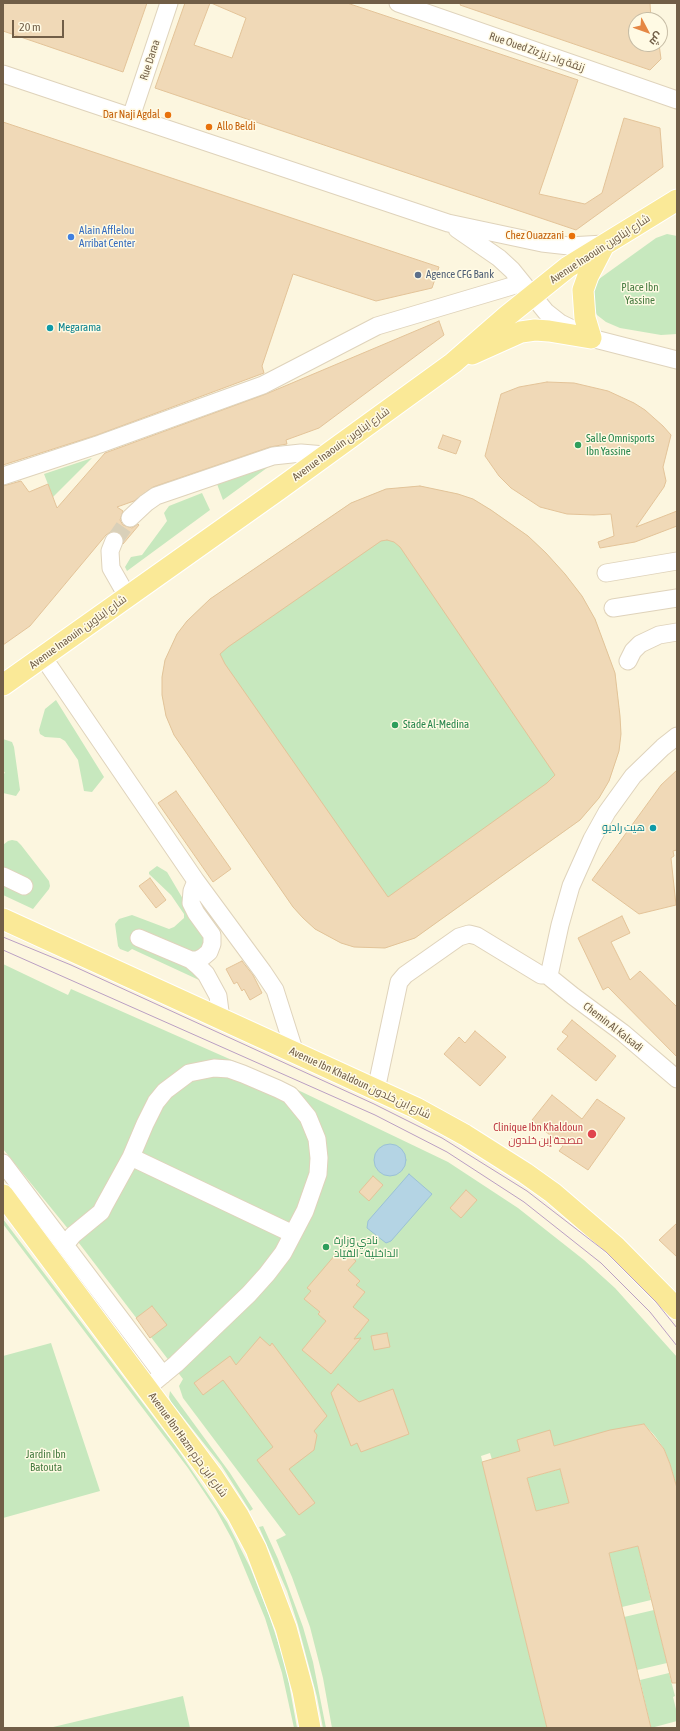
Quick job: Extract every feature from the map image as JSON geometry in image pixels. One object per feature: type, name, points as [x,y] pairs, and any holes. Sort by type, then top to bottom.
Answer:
[{"type":"main road","name":"Avenue Inaouin شارع ايناوين","points":[[3,685],[453,363],[527,289],[568,267],[677,200]]},
{"type":"main road","points":[[453,363],[521,332],[549,330],[592,338],[585,318],[583,290],[588,276],[604,244]]},
{"type":"main road","name":"Avenue Ibn Khaldoun شارع ابن خلدون","points":[[3,919],[416,1108],[466,1135],[553,1193],[616,1247],[677,1309]]},
{"type":"main road","name":"Avenue Ibn Hazm شارع ابن حزم","points":[[3,1195],[213,1477],[238,1515],[256,1549],[286,1628],[303,1692],[310,1728]]},
{"type":"street","name":"Rue Daraa","points":[[131,116],[169,3]]},
{"type":"street","name":"Rue Oued Ziz زنقة واد زيز","points":[[398,3],[677,100]]},
{"type":"street","points":[[3,74],[448,223],[542,243],[568,246],[604,244]]},
{"type":"street","points":[[448,223],[499,258],[546,312],[560,323],[592,338],[677,360]]},
{"type":"street","points":[[3,476],[100,444],[270,382],[361,333],[377,326],[527,289]]},
{"type":"street","points":[[130,518],[156,496],[273,456],[301,453],[325,455]]},
{"type":"street","points":[[114,541],[110,551],[111,568],[127,596]]},
{"type":"street","points":[[606,573],[677,561]]},
{"type":"street","points":[[613,608],[677,598]]},
{"type":"street","points":[[628,661],[633,651],[644,641],[677,632]]},
{"type":"street","points":[[43,657],[196,881],[275,990],[295,1053]]},
{"type":"street","points":[[547,975],[550,971],[560,925],[572,886],[592,839],[607,812],[633,776],[663,747],[677,736]]},
{"type":"street","points":[[3,876],[24,886]]},
{"type":"street","points":[[191,960],[203,957],[209,952],[212,944],[212,935],[196,913],[191,903],[192,891],[196,881]]},
{"type":"street","name":"Chemin Al Kalsadi","points":[[376,1090],[399,982],[405,975],[459,937],[469,934],[477,936],[541,975],[547,975],[623,1033],[677,1080]]},
{"type":"street","points":[[139,938],[191,960],[206,974],[212,984],[220,1005],[221,1019]]},
{"type":"street","points":[[65,1246],[84,1225],[101,1212],[131,1157],[156,1102],[165,1091],[189,1073],[214,1068],[229,1069],[278,1088],[290,1095],[308,1117],[317,1139],[319,1158],[318,1174],[305,1211],[283,1253],[249,1294],[163,1375],[147,1388]]},
{"type":"street","points":[[131,1157],[293,1234]]},
{"type":"street","points":[[3,1163],[163,1375]]},
{"type":"green space","name":"Place Ibn Yassine","points":[[667,234],[677,236],[677,334],[661,335],[620,328],[606,322],[597,315],[592,306],[592,284],[656,238]]},
{"type":"green space","points":[[92,458],[53,497],[44,474]]},
{"type":"green space","points":[[275,462],[223,500],[217,484]]},
{"type":"green space","name":"Stade Al-Medina","points":[[420,486],[458,494],[473,499],[491,510],[528,536],[546,553],[582,596],[595,619],[615,673],[621,734],[619,751],[609,781],[599,798],[580,820],[415,938],[385,948],[354,947],[341,943],[315,929],[293,907],[174,735],[166,716],[162,695],[162,677],[165,660],[177,634],[187,621],[210,599],[351,503],[386,489]]},
{"type":"green space","points":[[202,493],[210,510],[127,571],[125,567],[131,557],[142,555],[167,521],[164,513],[169,506]]},
{"type":"green space","points":[[56,700],[104,777],[92,792],[84,791],[78,760],[65,741],[60,738],[45,737],[40,734],[39,730],[45,709]]},
{"type":"green space","points":[[3,739],[12,742],[14,747],[20,790],[16,796],[3,793],[3,774],[5,773],[3,770]]},
{"type":"green space","points":[[12,840],[17,841],[21,845],[49,881],[49,889],[33,909],[3,895],[3,845]]},
{"type":"green space","points":[[157,866],[167,872],[206,938],[195,971],[199,980],[132,949],[128,952],[120,949],[118,946],[115,924],[119,919],[132,915],[169,929],[174,927],[184,918],[184,914],[171,895],[149,874],[149,872]]},
{"type":"green space","name":"نادي وزارة الداخلية - القيّاد","points":[[3,964],[68,995],[71,989],[277,1080],[448,1162],[518,1208],[584,1260],[615,1288],[677,1357],[677,1488],[664,1449],[644,1424],[554,1446],[549,1431],[517,1440],[522,1457],[514,1453],[499,1457],[493,1463],[490,1453],[481,1456],[547,1728],[332,1728],[323,1678],[310,1627],[292,1577],[276,1540],[286,1535],[183,1398],[179,1386],[183,1379],[69,1230],[3,1149]]},
{"type":"green space","points":[[3,1219],[176,1447],[227,1522],[250,1567],[269,1615],[286,1667],[297,1728],[294,1728],[282,1673],[265,1618],[233,1541],[216,1510],[188,1468],[3,1224]]},
{"type":"green space","name":"Jardin Ibn Batouta","points":[[51,1343],[100,1491],[3,1518],[3,1356]]},
{"type":"green space","points":[[170,1391],[230,1473],[253,1509],[250,1511],[221,1465],[171,1402],[169,1397]]},
{"type":"green space","points":[[560,1469],[569,1503],[536,1511],[527,1478]]},
{"type":"green space","points":[[263,1526],[278,1559],[303,1627],[313,1662],[326,1728],[323,1728],[317,1697],[298,1625],[287,1591],[259,1527]]},
{"type":"green space","points":[[638,1546],[651,1600],[622,1607],[609,1553]]},
{"type":"green space","points":[[654,1610],[667,1663],[637,1670],[624,1617]]},
{"type":"green space","points":[[669,1673],[675,1696],[673,1697],[677,1713],[677,1721],[651,1728],[640,1680]]},
{"type":"green space","points":[[183,1696],[190,1728],[49,1728]]},
{"type":"water","points":[[390,1144],[399,1147],[403,1151],[406,1160],[403,1169],[399,1173],[390,1176],[381,1173],[377,1169],[374,1160],[377,1151],[381,1147]]},
{"type":"water","points":[[409,1174],[432,1194],[391,1241],[386,1243],[367,1228],[368,1221]]},
{"type":"building","points":[[3,3],[147,3],[123,72],[3,31]]},
{"type":"building","points":[[185,3],[210,3],[194,45],[232,58],[246,18],[211,3],[347,3],[578,80],[539,194],[585,204],[602,193],[624,118],[660,128],[663,167],[576,230],[155,88]]},
{"type":"building","points":[[461,3],[650,3],[651,12],[628,12],[628,52],[660,52],[661,59],[650,70],[460,5]]},
{"type":"building","points":[[3,122],[439,267],[432,288],[376,301],[293,274],[262,366],[264,373],[97,435],[3,465]]},
{"type":"building","points":[[439,321],[444,335],[319,428],[286,440],[287,444],[270,447],[153,487],[134,501],[117,507],[123,511],[120,520],[123,525],[132,528],[138,524],[139,525],[123,544],[122,535],[118,532],[112,531],[106,535],[30,626],[3,645],[3,486],[21,481],[29,492],[48,484],[57,508],[105,453],[266,394]]},
{"type":"building","name":"Salle Omnisports Ibn Yassine","points":[[547,382],[574,383],[608,391],[634,403],[645,410],[663,426],[671,435],[663,467],[666,481],[664,487],[636,527],[677,511],[677,526],[635,542],[600,548],[598,542],[614,536],[611,514],[567,514],[540,507],[511,488],[499,476],[485,456],[501,394],[519,387]]},
{"type":"building","points":[[443,435],[461,441],[456,454],[438,448]]},
{"type":"building","points":[[420,486],[458,494],[473,499],[528,536],[546,553],[582,596],[595,619],[615,673],[621,734],[619,751],[609,781],[599,798],[580,820],[415,938],[385,948],[354,947],[341,943],[315,929],[293,907],[174,735],[166,716],[162,695],[162,677],[165,660],[177,634],[187,621],[210,599],[351,503],[386,489]],"holes":[[[387,540],[394,542],[400,547],[555,775],[547,783],[388,897],[225,664],[220,654],[381,541]]]},
{"type":"building","name":"هيت راديو","points":[[677,770],[677,850],[673,851],[674,856],[671,858],[676,905],[639,914],[592,880],[661,785]]},
{"type":"building","points":[[176,791],[231,869],[213,882],[158,803]]},
{"type":"building","points":[[150,878],[166,900],[156,908],[139,886]]},
{"type":"building","points":[[622,916],[630,933],[611,942],[630,980],[640,971],[677,1007],[677,1057],[608,987],[603,990],[578,938]]},
{"type":"building","points":[[242,961],[253,975],[262,993],[250,1000],[244,989],[242,991],[237,982],[234,984],[226,969]]},
{"type":"building","points":[[572,1020],[616,1056],[596,1081],[557,1049],[568,1036],[562,1032]]},
{"type":"building","points":[[475,1031],[506,1057],[480,1086],[444,1054],[459,1037],[465,1043]]},
{"type":"building","name":"Clinique Ibn Khaldoun مصحة إبن خلدون","points":[[552,1095],[582,1119],[597,1099],[625,1118],[588,1170],[559,1151],[563,1146],[532,1120]]},
{"type":"building","points":[[373,1176],[383,1185],[369,1201],[359,1192]]},
{"type":"building","points":[[466,1190],[477,1200],[461,1218],[450,1208]]},
{"type":"building","points":[[677,1223],[677,1257],[659,1240]]},
{"type":"building","points":[[341,1248],[356,1261],[348,1270],[360,1281],[356,1285],[365,1292],[353,1307],[369,1320],[354,1339],[361,1338],[331,1374],[302,1350],[326,1321],[318,1314],[320,1312],[304,1299],[311,1291],[307,1288]]},
{"type":"building","points":[[152,1306],[167,1325],[150,1338],[136,1318]]},
{"type":"building","points":[[387,1333],[390,1347],[374,1350],[371,1336]]},
{"type":"building","points":[[260,1337],[270,1346],[272,1343],[327,1416],[314,1431],[317,1435],[314,1450],[289,1469],[315,1503],[299,1515],[257,1460],[273,1447],[223,1380],[203,1395],[194,1383],[230,1356],[236,1365]]},
{"type":"building","points":[[338,1384],[359,1402],[393,1389],[409,1434],[361,1452],[357,1443],[351,1446],[331,1393]]},
{"type":"building","points":[[644,1424],[664,1449],[677,1488],[677,1683],[672,1683],[638,1546],[609,1553],[651,1728],[547,1728],[482,1462],[520,1451],[517,1440],[550,1430],[554,1446],[610,1430]],"holes":[[[560,1469],[569,1503],[536,1511],[527,1478]]]},
{"type":"tunnel","points":[[114,541],[130,518]]},
{"type":"tram line","points":[[3,937],[71,965],[374,1104],[442,1138],[527,1191],[606,1252],[656,1302],[677,1328]]},
{"type":"tram line","points":[[3,950],[375,1115],[447,1152],[524,1202],[601,1263],[650,1312],[677,1346]]},
{"type":"place","name":"Dar Naji Agdal","points":[[168,115]]},
{"type":"place","name":"Allo Beldi","points":[[209,127]]},
{"type":"place","name":"Chez Ouazzani","points":[[572,236]]},
{"type":"place","name":"Alain Afflelou Arribat Center","points":[[71,237]]},
{"type":"place","name":"Agence CFG Bank","points":[[418,275]]},
{"type":"place","name":"Megarama","points":[[50,328]]},
{"type":"place","name":"Salle Omnisports Ibn Yassine","points":[[578,445]]},
{"type":"place","name":"Stade Al-Medina","points":[[395,725]]},
{"type":"place","name":"هيت راديو","points":[[653,828]]},
{"type":"place","name":"Clinique Ibn Khaldoun مصحة إبن خلدون","points":[[592,1134]]},
{"type":"place","name":"نادي وزارة الداخلية - القيّاد","points":[[326,1247]]}]
